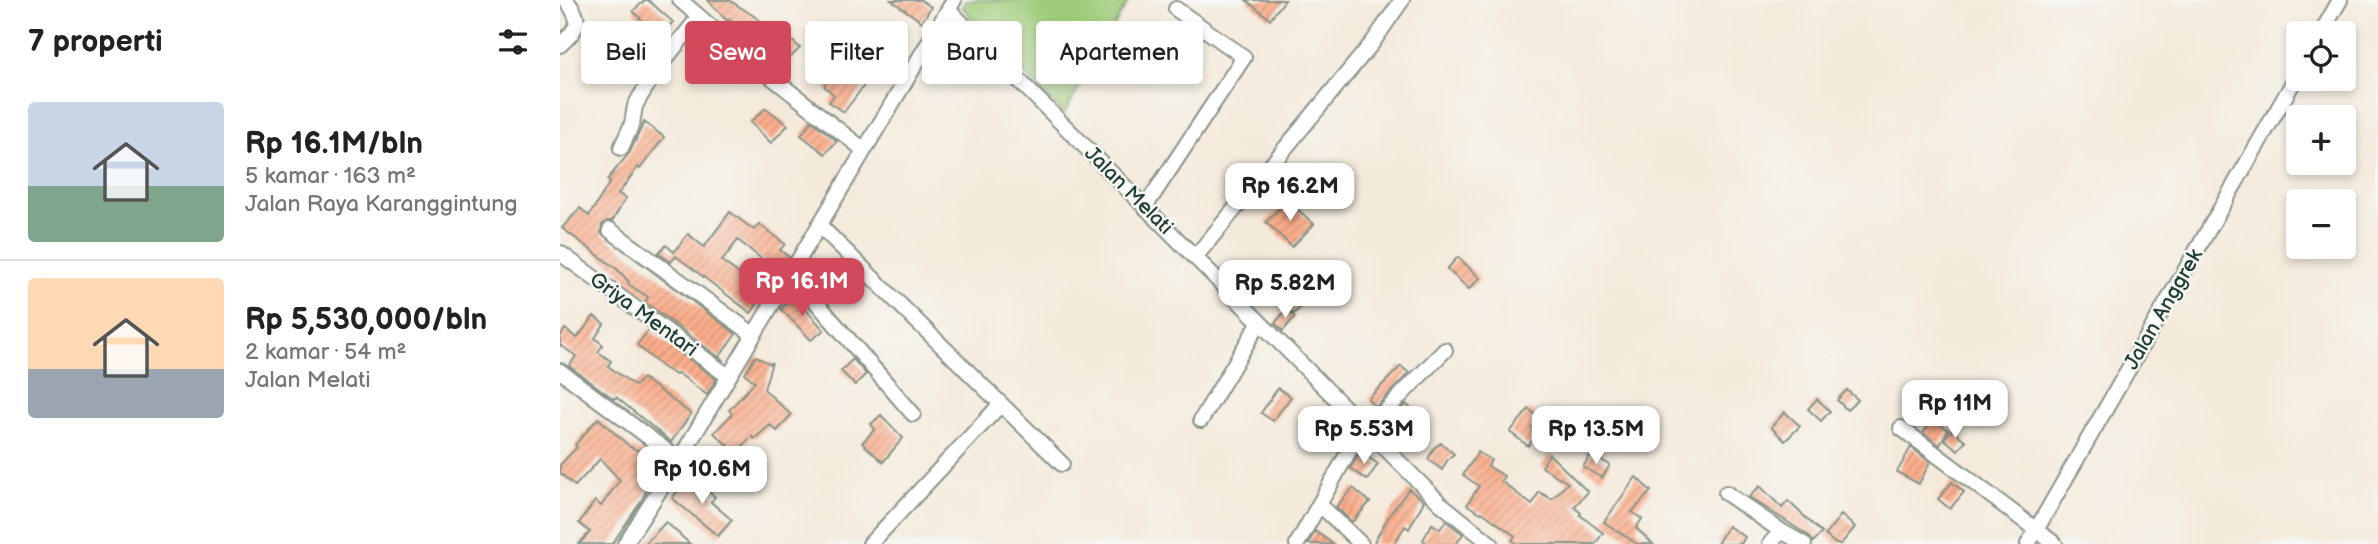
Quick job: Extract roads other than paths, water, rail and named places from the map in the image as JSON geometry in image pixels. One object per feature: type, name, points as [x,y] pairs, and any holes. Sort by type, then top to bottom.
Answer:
[{"type":"street","points":[[560,45],[575,32],[578,23],[576,13],[566,0]]},
{"type":"street","points":[[680,0],[864,150]]},
{"type":"street","points":[[1196,256],[1373,42],[1402,0]]},
{"type":"street","points":[[2328,21],[2340,0]]},
{"type":"street","points":[[625,544],[679,460],[951,5]]},
{"type":"street","name":"Jalan Melati","points":[[951,5],[1259,323],[1440,503],[1491,544]]},
{"type":"street","points":[[1145,207],[1244,57],[1176,9]]},
{"type":"street","points":[[621,148],[640,97],[658,68],[699,17]]},
{"type":"street","name":"Jalan Anggrek","points":[[2028,544],[2288,91]]},
{"type":"street","points":[[819,225],[1062,464]]},
{"type":"street","points":[[610,230],[754,335]]},
{"type":"street","name":"Griya Mentari","points":[[560,253],[728,376]]},
{"type":"street","points":[[791,273],[913,414]]},
{"type":"street","points":[[1201,420],[1259,323]]},
{"type":"street","points":[[1297,544],[1365,428],[1445,350]]},
{"type":"street","points":[[560,371],[679,460]]},
{"type":"street","points":[[870,544],[1001,404]]},
{"type":"street","points":[[1901,428],[2055,544]]},
{"type":"street","points":[[1726,493],[1804,544]]},
{"type":"street","points":[[1319,504],[1360,544]]},
{"type":"street","points":[[1770,544],[1781,531]]}]
